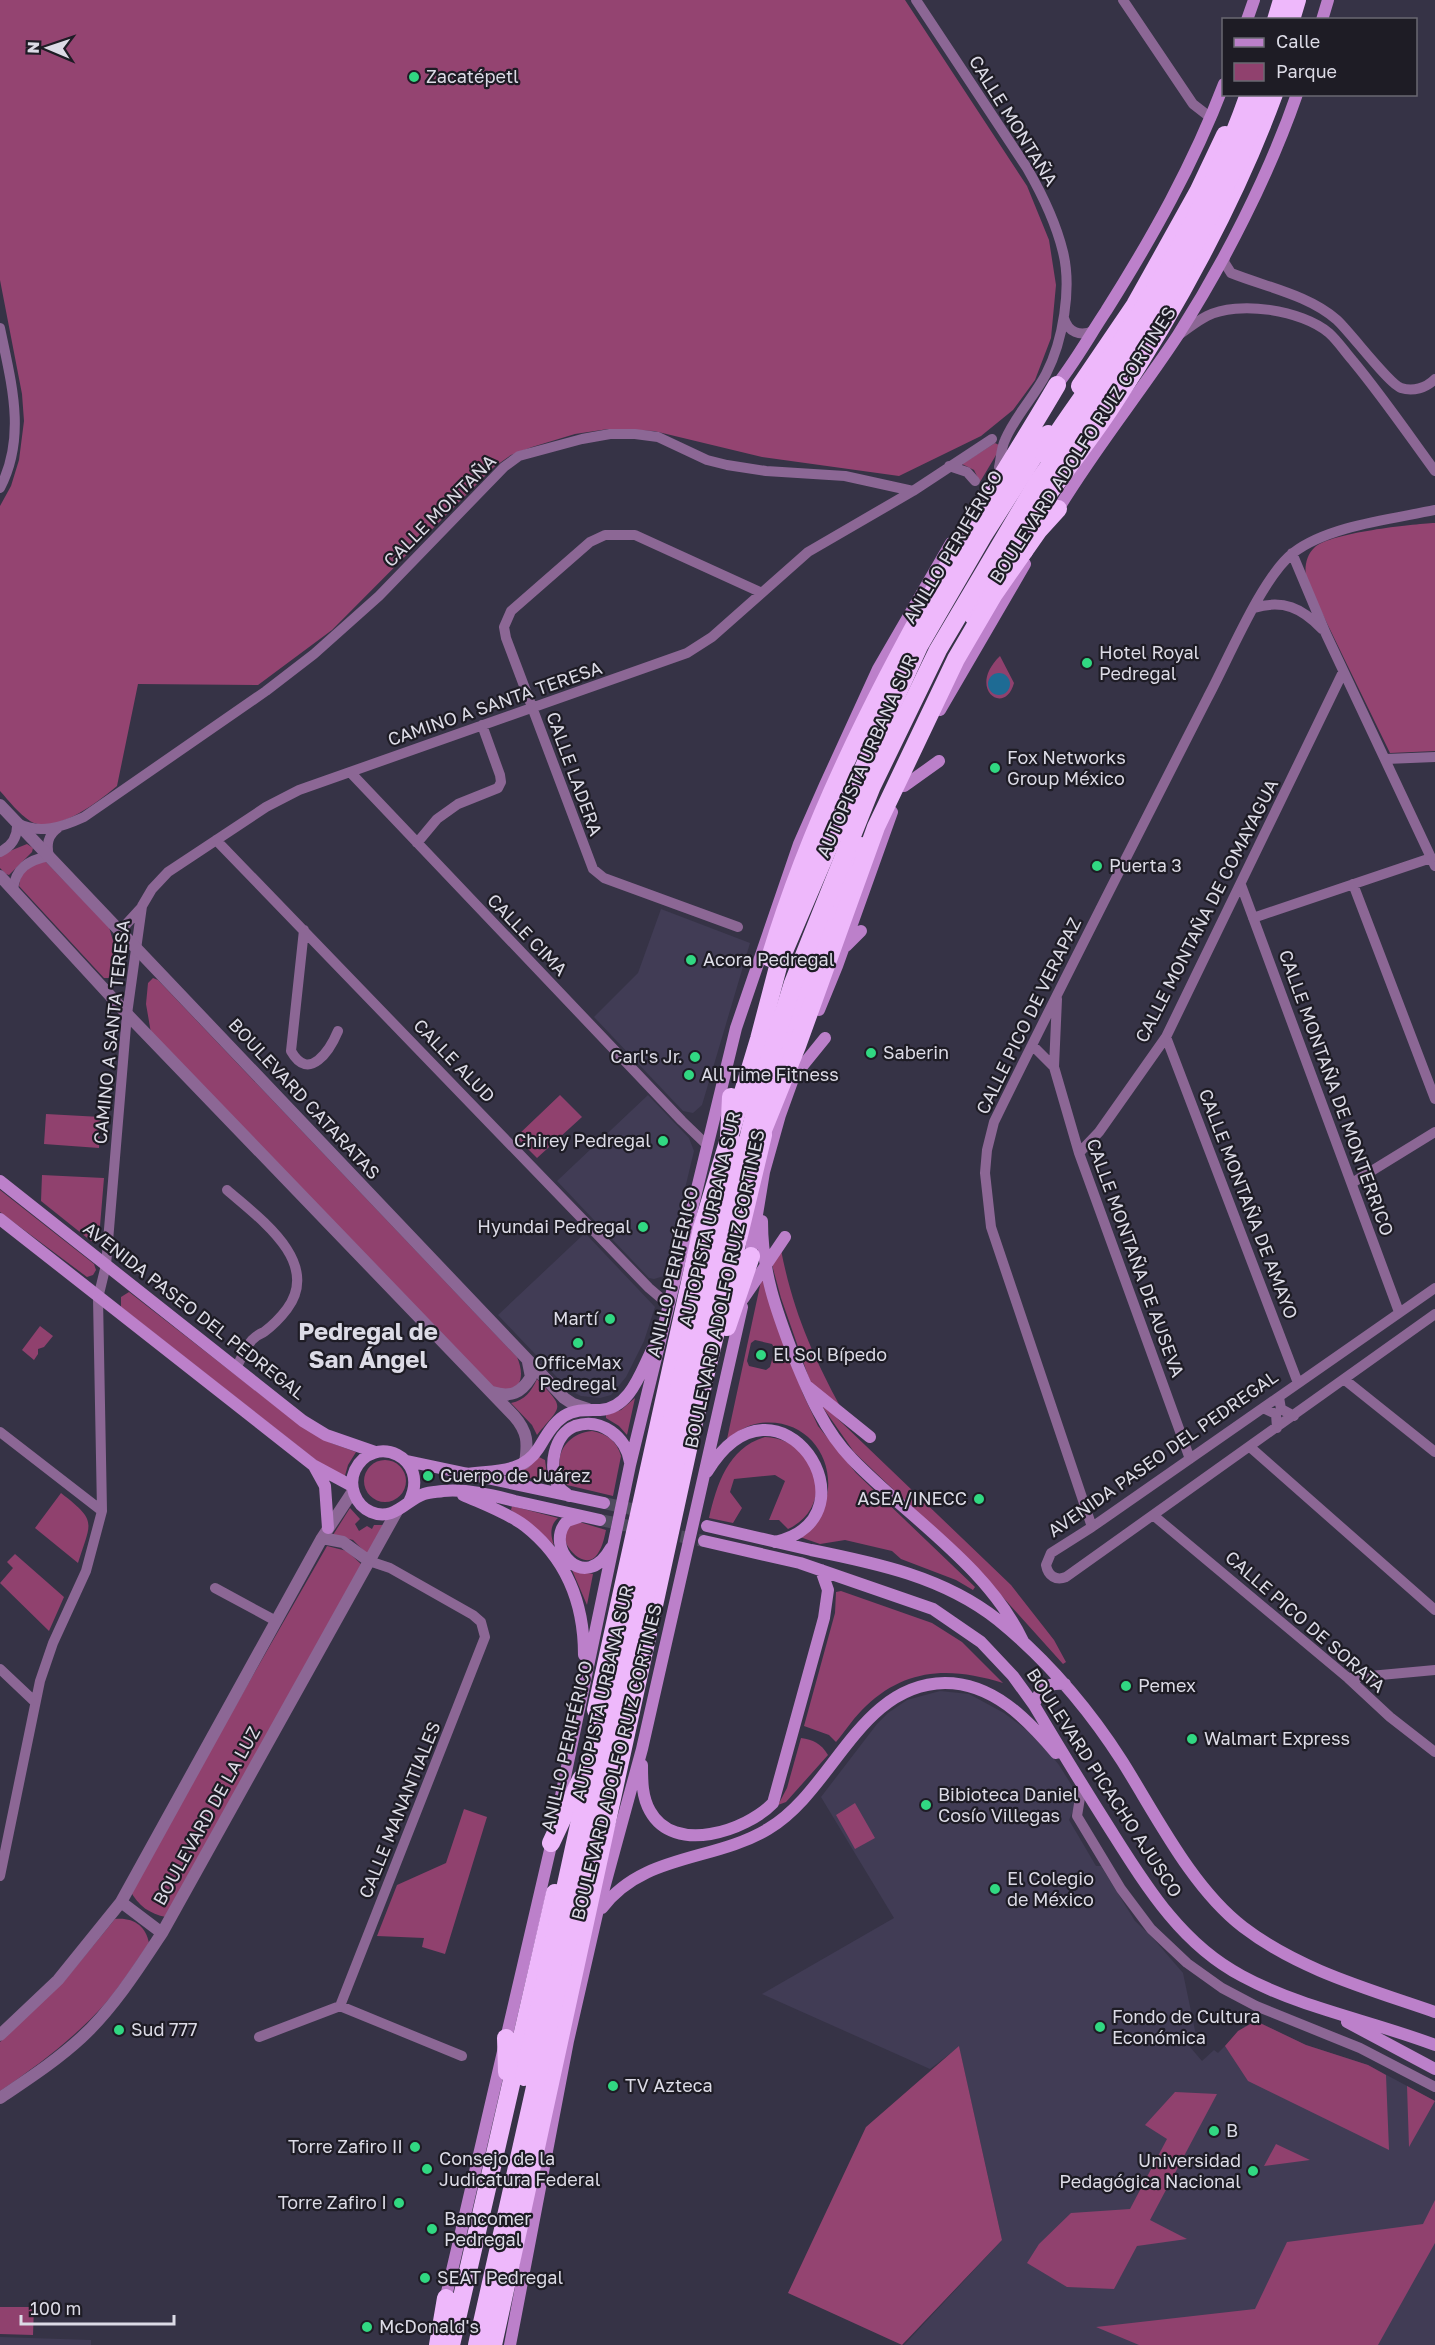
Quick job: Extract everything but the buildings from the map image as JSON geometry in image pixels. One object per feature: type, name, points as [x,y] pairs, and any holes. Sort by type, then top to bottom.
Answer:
[{"type":"highway","points":[[1266,18],[1271,0]]},
{"type":"highway","points":[[1276,18],[1282,0]]},
{"type":"highway","points":[[1292,18],[1304,0]]},
{"type":"highway","points":[[1300,18],[1304,0]]},
{"type":"highway","name":"ANILLO PERIFÉRICO","points":[[451,2345],[581,1779],[702,1228],[759,1039],[779,963],[846,804],[919,646],[1018,479],[1135,305],[1198,192],[1240,96]]},
{"type":"highway","name":"AUTOPISTA URBANA SUR","points":[[465,2345],[579,1825],[727,1179],[752,1079],[790,958],[869,771],[932,639],[1058,432],[1144,307],[1194,219],[1238,124],[1248,96]]},
{"type":"highway","name":"AUTOPISTA URBANA SUR","points":[[477,2345],[736,1196],[765,1074],[793,983],[872,786],[938,650],[1026,503],[1149,323],[1184,266],[1238,161],[1264,96]]},
{"type":"highway","points":[[493,2345],[692,1431],[788,1036],[823,934],[903,752],[991,579],[1019,535],[1113,404],[1167,316],[1220,219],[1254,150],[1273,96]]},
{"type":"highway","points":[[727,1179],[731,1097],[779,929],[813,835],[874,703],[940,579],[1058,385]]},
{"type":"highway","points":[[736,1196],[797,1046],[876,827],[922,728],[956,659],[994,594],[1038,531],[1058,509]]},
{"type":"highway","points":[[932,724],[991,579]]},
{"type":"highway","points":[[692,1431],[758,1261]]},
{"type":"highway","points":[[551,1843],[581,1779]]},
{"type":"highway","points":[[609,1869],[615,1792]]},
{"type":"highway","points":[[506,2038],[508,2098]]},
{"type":"highway","points":[[436,2345],[446,2298]]},
{"type":"highway","points":[[446,2345],[457,2318]]},
{"type":"main road","points":[[1248,18],[1254,0]]},
{"type":"main road","points":[[1323,18],[1328,0]]},
{"type":"main road","points":[[446,2298],[551,1843],[630,1465],[707,1145],[736,1028],[800,844],[878,669],[935,570],[1032,415],[1058,385],[1133,269],[1185,175],[1222,89]]},
{"type":"main road","name":"BOULEVARD ADOLFO RUIZ CORTINES","points":[[510,2345],[568,2041],[597,1914],[642,1749],[743,1299],[758,1261],[764,1172],[794,1076],[843,949],[888,821],[932,724],[1058,509],[1177,336],[1227,249],[1283,134],[1295,96]]},
{"type":"main road","points":[[904,786],[939,761]]},
{"type":"main road","points":[[843,949],[861,931]]},
{"type":"main road","points":[[794,1076],[825,1038]]},
{"type":"main road","points":[[743,1299],[758,1261],[762,1231],[764,1172]]},
{"type":"main road","name":"AVENIDA PASEO DEL PEDREGAL","points":[[0,1181],[314,1428],[334,1438],[375,1452]]},
{"type":"main road","points":[[0,1219],[313,1465],[353,1488]]},
{"type":"main road","points":[[758,1261],[785,1237]]},
{"type":"main road","points":[[758,1261],[805,1385],[822,1419],[850,1458],[973,1571],[1012,1617],[1026,1647]]},
{"type":"main road","points":[[466,1474],[505,1470],[525,1463],[559,1420],[588,1408],[609,1408],[620,1402],[641,1374],[662,1330]]},
{"type":"main road","points":[[805,1385],[870,1437]]},
{"type":"main road","points":[[570,1497],[559,1487],[553,1464],[560,1438],[575,1426],[592,1424],[616,1434],[626,1449],[630,1465]]},
{"type":"main road","points":[[703,1481],[722,1452],[740,1436],[747,1433],[774,1432],[789,1436],[801,1444],[811,1455],[818,1470],[821,1484],[820,1500],[814,1516],[803,1529],[785,1540],[775,1542]]},
{"type":"main road","points":[[600,1520],[482,1493],[451,1490],[425,1494],[408,1502],[397,1511],[379,1514],[370,1512],[357,1499],[353,1488],[356,1468],[375,1452],[392,1453],[406,1461],[604,1503]]},
{"type":"main road","points":[[406,1461],[413,1471],[415,1481],[414,1492],[408,1502]]},
{"type":"main road","points":[[313,1465],[325,1486],[325,1533]]},
{"type":"main road","points":[[451,1490],[524,1525],[545,1545],[575,1591],[581,1610],[584,1634],[584,1678]]},
{"type":"main road","points":[[583,1516],[567,1521],[561,1528],[559,1540],[568,1558],[578,1567],[589,1569],[600,1563],[610,1550],[616,1535]]},
{"type":"main road","name":"BOULEVARD PICACHO AJUSCO","points":[[707,1526],[879,1564],[948,1589],[997,1620],[1084,1704],[1197,1879],[1221,1908],[1268,1944],[1337,1979],[1435,2012]]},
{"type":"main road","name":"BOULEVARD PICACHO AJUSCO","points":[[704,1541],[821,1570],[933,1609],[981,1642],[1013,1676],[1034,1705],[1151,1894],[1183,1931],[1221,1964],[1244,1977],[1322,2009],[1435,2044]]},
{"type":"main road","points":[[642,1749],[645,1798],[650,1812],[664,1826],[685,1834],[716,1834],[751,1821],[773,1803],[824,1618],[828,1590],[821,1570]]},
{"type":"main road","points":[[597,1914],[613,1894],[652,1868],[755,1837],[774,1826],[793,1810],[876,1712],[898,1694],[915,1686],[932,1683],[958,1683],[983,1690],[1012,1708],[1036,1730],[1080,1781]]},
{"type":"main road","points":[[1034,1705],[1043,1687],[1051,1683],[1065,1684]]},
{"type":"main road","points":[[1322,2009],[1435,2068]]},
{"type":"street","name":"CALLE MONTAÑA","points":[[916,0],[1027,168],[1042,196],[1064,253],[1066,270],[1064,313],[1060,338],[1052,362],[1004,441],[999,467]]},
{"type":"street","points":[[1123,0],[1193,104],[1211,117]]},
{"type":"street","points":[[1227,249],[1224,262],[1232,273],[1312,304],[1326,312],[1338,321],[1395,385],[1401,388],[1421,388],[1435,379]]},
{"type":"street","points":[[1177,336],[1208,315],[1232,309],[1261,309],[1292,314],[1329,333],[1363,373],[1435,471]]},
{"type":"street","points":[[1064,313],[1065,322],[1074,332],[1084,334],[1093,331]]},
{"type":"street","points":[[0,328],[14,396],[16,421],[11,458],[0,488]]},
{"type":"street","points":[[1363,373],[1378,364]]},
{"type":"street","name":"CALLE MONTAÑA","points":[[17,823],[38,830],[59,827],[95,811],[121,790],[266,691],[314,654],[379,596],[488,483],[519,456],[595,436],[635,434],[658,438],[707,460],[727,465],[766,471],[845,476],[913,491]]},
{"type":"street","name":"CAMINO A SANTA TERESA","points":[[0,1876],[34,1701],[53,1643],[86,1571],[102,1511],[98,1298],[106,1265],[127,1014],[142,906],[152,889],[168,872],[283,798],[350,772],[687,653],[712,637],[760,592],[808,552],[913,491],[992,439]]},
{"type":"street","points":[[949,466],[967,471],[975,481]]},
{"type":"street","name":"CALLE PICO DE VERAPAZ","points":[[1092,1527],[991,1227],[985,1173],[987,1150],[994,1122],[1057,994],[1271,578],[1292,553],[1323,535],[1435,510]]},
{"type":"street","name":"CALLE LADERA","points":[[738,927],[597,874],[590,864],[506,638],[504,627],[511,611],[590,542],[605,535],[635,535],[760,592]]},
{"type":"street","points":[[1253,918],[1353,884],[1433,862],[1343,672],[1292,553]]},
{"type":"street","points":[[1254,608],[1276,604],[1296,607],[1326,634]]},
{"type":"street","name":"CALLE MONTAÑA DE COMAYAGUA","points":[[1079,1153],[1099,1132],[1166,1037],[1343,672]]},
{"type":"street","points":[[417,843],[437,819],[458,804],[498,788],[501,782],[500,775],[482,725]]},
{"type":"street","points":[[1386,759],[1435,757]]},
{"type":"street","name":"CALLE CIMA","points":[[350,772],[681,1121],[707,1145]]},
{"type":"street","name":"BOULEVARD CATARATAS","points":[[0,805],[564,1398],[573,1404],[588,1408]]},
{"type":"street","points":[[0,852],[13,842],[18,831],[17,823]]},
{"type":"street","points":[[13,890],[16,877],[23,866],[35,859],[49,856],[48,838],[59,827]]},
{"type":"street","name":"CALLE ALUD","points":[[216,840],[669,1305]]},
{"type":"street","points":[[0,876],[127,1014],[523,1426],[528,1443],[525,1463]]},
{"type":"street","points":[[1353,884],[1435,1099]]},
{"type":"street","name":"CALLE MONTAÑA DE MONTERRICO","points":[[1241,885],[1399,1312]]},
{"type":"street","points":[[120,931],[142,906]]},
{"type":"street","points":[[304,930],[291,1051],[294,1058],[303,1063],[312,1064],[325,1056],[332,1047],[338,1031]]},
{"type":"street","name":"CALLE MONTAÑA DE AUSEVA","points":[[1057,994],[1054,1067],[1079,1153],[1190,1459]]},
{"type":"street","name":"CALLE MONTAÑA DE AMAYO","points":[[1166,1037],[1298,1383]]},
{"type":"street","name":"CALLE MONTAÑA DE AUSEVA","points":[[1032,1045],[1054,1067]]},
{"type":"street","points":[[1352,1183],[1435,1132]]},
{"type":"street","points":[[227,1190],[259,1218],[281,1242],[292,1256],[298,1277],[295,1292],[288,1307],[277,1321],[250,1341],[236,1368]]},
{"type":"street","name":"AVENIDA PASEO DEL PEDREGAL","points":[[1435,1288],[1092,1527],[1051,1553],[1046,1565],[1052,1576],[1066,1577],[1435,1314]]},
{"type":"street","points":[[488,1390],[504,1396],[514,1395],[524,1387],[531,1377],[530,1365],[524,1356]]},
{"type":"street","points":[[1345,1380],[1435,1452]]},
{"type":"street","points":[[1279,1397],[1281,1410],[1294,1416]]},
{"type":"street","points":[[1263,1408],[1276,1414],[1277,1428]]},
{"type":"street","points":[[0,1432],[102,1511]]},
{"type":"street","points":[[1250,1447],[1435,1610]]},
{"type":"street","name":"BOULEVARD DE LA LUZ","points":[[0,2035],[58,1980],[120,1902],[325,1533],[353,1488]]},
{"type":"street","name":"BOULEVARD DE LA LUZ","points":[[0,2098],[37,2074],[82,2037],[119,1994],[162,1933],[397,1511]]},
{"type":"street","name":"CALLE PICO DE SORATA","points":[[1154,1515],[1348,1678],[1390,1717],[1435,1752]]},
{"type":"street","points":[[325,1533],[343,1542],[369,1561]]},
{"type":"street","name":"CALLE MANANTIALES","points":[[340,2006],[485,1637],[481,1622],[473,1615],[390,1568],[369,1561]]},
{"type":"street","points":[[215,1588],[276,1621]]},
{"type":"street","points":[[0,1669],[34,1701]]},
{"type":"street","points":[[1348,1678],[1435,1670]]},
{"type":"street","points":[[1080,1781],[1077,1816],[1121,1889],[1151,1929],[1187,1963],[1222,1988],[1256,2006],[1360,2048],[1435,2088]]},
{"type":"street","points":[[120,1902],[162,1933]]},
{"type":"street","points":[[259,2037],[340,2006],[462,2056]]},
{"type":"shaded area","points":[[0,0],[905,0],[1027,186],[1049,240],[1056,285],[1051,338],[1035,380],[1013,410],[981,436],[899,476],[762,457],[654,431],[608,429],[575,434],[511,455],[494,467],[332,630],[258,685],[138,684],[117,786],[88,808],[64,820],[52,824],[30,821],[0,791],[0,506],[11,486],[19,460],[24,421],[22,394],[0,280]]},
{"type":"shaded area","points":[[995,443],[999,445],[999,450],[980,482],[974,470],[962,464]]},
{"type":"shaded area","points":[[1435,523],[1435,751],[1390,753],[1307,582],[1306,563],[1315,547],[1337,537],[1391,527]]},
{"type":"shaded area","points":[[661,909],[750,943],[702,1105],[693,1113],[683,1111],[594,1017],[638,973]]},
{"type":"shaded area","points":[[648,1095],[689,1138],[694,1151],[664,1276],[654,1279],[649,1278],[557,1181]]},
{"type":"shaded area","points":[[585,1233],[655,1307],[644,1341],[626,1377],[611,1395],[600,1398],[581,1396],[569,1390],[498,1315]]},
{"type":"shaded area","points":[[940,1691],[969,1694],[1004,1713],[1035,1736],[1059,1765],[1079,1797],[1069,1820],[1096,1866],[1101,1866],[1135,1921],[1183,1973],[1197,2040],[1190,2047],[1202,2061],[1214,2050],[1218,2053],[1245,2026],[1260,2023],[1306,2045],[1368,2065],[1435,2101],[1435,2345],[904,2345],[1002,2240],[959,2047],[930,2069],[762,1994],[894,1918],[821,1797],[888,1713],[907,1700]]},
{"type":"shaded area","points":[[959,2046],[1002,2240],[902,2345],[788,2293],[866,2127]]},
{"type":"shaded area","points":[[0,2337],[91,2340],[91,2345],[0,2345]]},
{"type":"green space","points":[[1000,656],[1014,683],[1009,693],[1003,698],[997,698],[991,695],[987,688],[987,679],[990,668]]},
{"type":"green space","points":[[27,844],[33,848],[32,852],[9,875],[6,874],[0,868],[0,855]]},
{"type":"green space","points":[[44,860],[109,927],[114,944],[110,978],[104,978],[19,886],[21,874]]},
{"type":"green space","points":[[153,978],[158,980],[517,1357],[521,1373],[518,1384],[514,1388],[502,1390],[493,1387],[151,1033],[146,1004],[148,983]]},
{"type":"green space","points":[[560,1095],[582,1117],[537,1158],[516,1137]]},
{"type":"green space","points":[[46,1114],[101,1117],[99,1148],[44,1144]]},
{"type":"green space","points":[[42,1175],[104,1178],[97,1241],[91,1241],[41,1201]]},
{"type":"green space","points":[[0,1190],[94,1264],[96,1270],[93,1275],[87,1277],[0,1212]]},
{"type":"green space","points":[[781,1250],[791,1293],[805,1332],[841,1408],[811,1384],[781,1298],[771,1261]]},
{"type":"green space","points":[[764,1277],[772,1310],[803,1394],[818,1426],[856,1473],[975,1587],[973,1590],[956,1580],[901,1559],[892,1551],[845,1540],[820,1544],[800,1537],[816,1520],[826,1501],[828,1481],[825,1462],[815,1445],[801,1432],[783,1424],[755,1424],[727,1439],[761,1281]],"holes":[[[755,1340],[772,1344],[775,1349],[770,1367],[766,1370],[749,1366],[747,1361],[751,1343]]]},
{"type":"green space","points":[[129,1292],[301,1426],[331,1443],[356,1452],[348,1465],[344,1479],[321,1464],[121,1307],[121,1297]]},
{"type":"green space","points":[[40,1326],[53,1336],[44,1347],[38,1349],[34,1360],[22,1350]]},
{"type":"green space","points":[[537,1379],[553,1396],[557,1407],[552,1418],[537,1435],[532,1425],[511,1403],[527,1395]]},
{"type":"green space","points":[[635,1398],[627,1435],[619,1426],[606,1418],[606,1415],[621,1410]]},
{"type":"green space","points":[[817,1399],[1011,1585],[1054,1640],[1066,1662],[1063,1664],[983,1575],[854,1452]]},
{"type":"green space","points":[[592,1431],[611,1439],[621,1456],[613,1496],[567,1485],[562,1476],[560,1458],[562,1450],[573,1437]]},
{"type":"green space","points":[[765,1437],[783,1441],[798,1449],[808,1461],[815,1475],[816,1490],[813,1505],[803,1519],[788,1529],[779,1520],[769,1520],[785,1481],[775,1475],[734,1479],[730,1492],[742,1508],[733,1523],[709,1518],[720,1480],[733,1458],[752,1442]]},
{"type":"green space","points":[[539,1457],[545,1460],[548,1482],[507,1473],[531,1464]]},
{"type":"green space","points":[[385,1460],[400,1466],[406,1481],[400,1496],[385,1502],[370,1496],[364,1481],[370,1466]]},
{"type":"green space","points":[[61,1493],[81,1510],[88,1523],[78,1563],[35,1528]]},
{"type":"green space","points":[[512,1506],[558,1518],[552,1530],[554,1545],[511,1510]]},
{"type":"green space","points":[[350,1508],[360,1519],[355,1524],[359,1531],[367,1526],[372,1529],[374,1525],[385,1525],[368,1555],[353,1540],[333,1535]]},
{"type":"green space","points":[[576,1521],[606,1530],[599,1551],[591,1559],[579,1558],[566,1543],[565,1531]]},
{"type":"green space","points":[[327,1546],[347,1551],[362,1565],[166,1917],[155,1914],[141,1905],[130,1890]]},
{"type":"green space","points":[[15,1554],[64,1597],[49,1631],[0,1583],[13,1568],[7,1562]]},
{"type":"green space","points":[[572,1570],[593,1574],[587,1605]]},
{"type":"green space","points":[[841,1591],[932,1623],[962,1642],[1003,1683],[966,1674],[948,1673],[914,1677],[882,1693],[866,1706],[836,1742],[829,1735],[804,1726],[835,1613],[836,1592]]},
{"type":"green space","points":[[801,1738],[816,1743],[828,1755],[786,1802],[778,1805],[787,1788]]},
{"type":"green space","points":[[855,1803],[875,1838],[855,1849],[836,1815]]},
{"type":"green space","points":[[464,1809],[487,1817],[445,1954],[422,1947],[424,1938],[377,1936],[397,1885],[446,1863]]},
{"type":"green space","points":[[115,1919],[133,1921],[138,1924],[145,1932],[149,1943],[103,2006],[79,2030],[54,2052],[0,2091],[0,2042],[65,1980]]},
{"type":"green space","points":[[1252,2023],[1260,2023],[1306,2045],[1368,2065],[1386,2075],[1389,2150],[1248,2081],[1225,2046],[1238,2031]]},
{"type":"green space","points":[[1407,2086],[1435,2101],[1409,2147]]},
{"type":"green space","points":[[1175,2092],[1217,2094],[1150,2220],[1187,2239],[1137,2246],[1114,2289],[1067,2287],[1027,2263],[1039,2244],[1071,2213],[1130,2209],[1167,2139],[1145,2125]]},
{"type":"green space","points":[[1276,2144],[1310,2160],[1264,2166]]},
{"type":"green space","points":[[1435,2200],[1435,2243],[1378,2345],[1139,2345],[1096,2327],[1255,2309],[1287,2242],[1423,2224]]},
{"type":"green space","points":[[0,2307],[34,2307],[33,2335],[0,2334]]},
{"type":"water","points":[[999,673],[1007,676],[1010,684],[1007,692],[999,695],[991,692],[988,684],[991,676]]},
{"type":"tunnel","points":[[604,1503],[645,1512]]},
{"type":"tunnel","points":[[600,1520],[643,1529]]},
{"type":"tunnel","points":[[663,1533],[704,1541]]},
{"type":"place","name":"Zacatépetl","points":[[414,77]]},
{"type":"place","name":"Hotel Royal Pedregal","points":[[1087,663]]},
{"type":"place","name":"Fox Networks Group México","points":[[995,768]]},
{"type":"place","name":"Puerta 3","points":[[1097,866]]},
{"type":"place","name":"Acora Pedregal","points":[[691,960]]},
{"type":"place","name":"Saberin","points":[[871,1053]]},
{"type":"place","name":"Carl's Jr.","points":[[695,1057]]},
{"type":"place","name":"All Time Fitness","points":[[689,1075]]},
{"type":"place","name":"Chirey Pedregal","points":[[663,1141]]},
{"type":"place","name":"Hyundai Pedregal","points":[[643,1227]]},
{"type":"place","name":"Martí","points":[[610,1319]]},
{"type":"place","name":"OfficeMax Pedregal","points":[[578,1343]]},
{"type":"place","name":"El Sol Bípedo","points":[[761,1355]]},
{"type":"place","name":"Cuerpo de Juárez","points":[[428,1476]]},
{"type":"place","name":"ASEA/INECC","points":[[979,1499]]},
{"type":"place","name":"Pemex","points":[[1126,1686]]},
{"type":"place","name":"Walmart Express","points":[[1192,1739]]},
{"type":"place","name":"Bibioteca Daniel Cosío Villegas","points":[[926,1805]]},
{"type":"place","name":"El Colegio de México","points":[[995,1889]]},
{"type":"place","name":"Fondo de Cultura Económica","points":[[1100,2027]]},
{"type":"place","name":"Sud 777","points":[[119,2030]]},
{"type":"place","name":"TV Azteca","points":[[613,2086]]},
{"type":"place","name":"B","points":[[1214,2131]]},
{"type":"place","name":"Torre Zafiro II","points":[[415,2147]]},
{"type":"place","name":"Consejo de la Judicatura Federal","points":[[427,2169]]},
{"type":"place","name":"Universidad Pedagógica Nacional","points":[[1253,2171]]},
{"type":"place","name":"Torre Zafiro I","points":[[399,2203]]},
{"type":"place","name":"Bancomer Pedregal","points":[[432,2229]]},
{"type":"place","name":"SEAT Pedregal","points":[[425,2278]]},
{"type":"place","name":"McDonald's","points":[[367,2327]]},
{"type":"district","name":"Pedregal de San Ángel","points":[[368,1346]]}]
